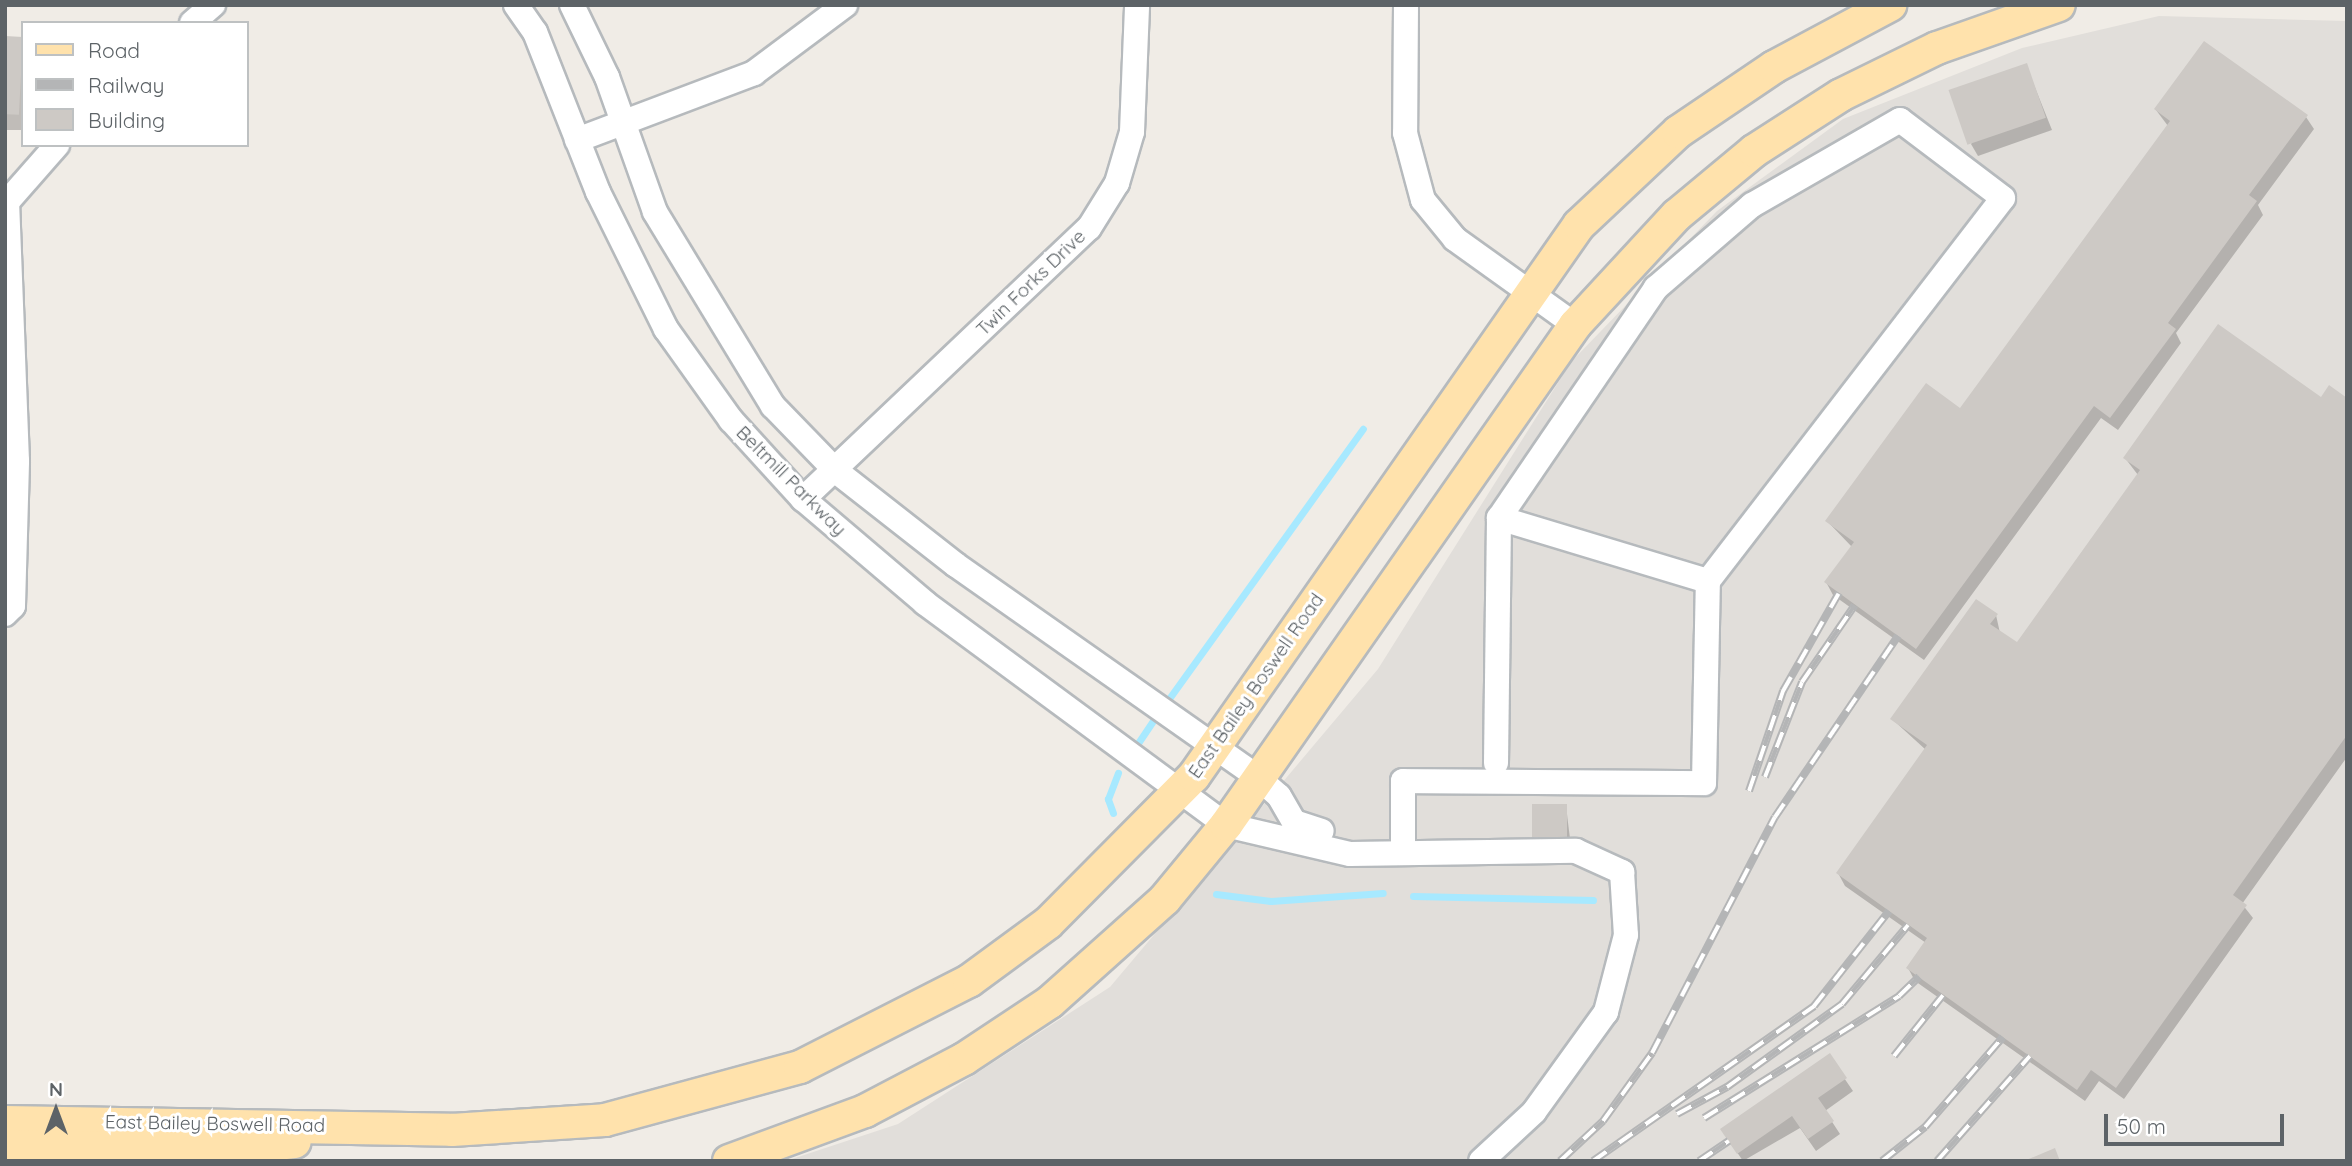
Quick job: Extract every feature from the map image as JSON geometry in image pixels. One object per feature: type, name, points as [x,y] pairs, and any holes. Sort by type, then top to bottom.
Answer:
[{"type":"main road","name":"East Bailey Boswell Road","points":[[5,1122],[425,1130],[532,1128],[616,1118],[761,1082],[844,1048],[969,981],[1048,923],[1177,793],[1215,748],[1579,225],[1678,132],[1774,66],[1890,5]]},
{"type":"main road","points":[[729,1161],[865,1111],[1008,1031],[1128,935],[1226,825],[1256,776],[1575,325],[1677,215],[1796,123],[1937,48],[2059,5]]},
{"type":"main road","name":"East Bailey Boswell Road","points":[[5,1146],[229,1149],[425,1130]]},
{"type":"main road","points":[[5,1160],[46,1161]]},
{"type":"street","points":[[194,21],[213,5]]},
{"type":"street","name":"Beltmill Parkway","points":[[516,5],[535,32],[577,140],[666,329],[731,420],[803,499],[925,603],[1177,793],[1226,825],[1350,854],[1403,850]]},
{"type":"street","name":"Beltmill Parkway","points":[[572,5],[624,124],[656,212],[734,350],[773,406],[836,471],[956,565],[1256,776],[1279,796],[1293,822],[1350,842],[1403,850]]},
{"type":"street","points":[[577,140],[754,73],[845,5]]},
{"type":"street","name":"Twin Forks Drive","points":[[803,499],[836,471],[1089,228],[1117,183],[1132,132],[1138,5]]},
{"type":"street","points":[[1406,5],[1405,133],[1423,200],[1455,239],[1575,325]]},
{"type":"street","points":[[1481,1161],[1534,1112],[1606,1013],[1626,935],[1622,872],[1576,851],[1403,850],[1403,781],[1704,783],[1708,581],[2003,198],[1900,120],[1752,205],[1656,288],[1499,518],[1496,763]]},
{"type":"street","points":[[5,614],[13,606],[17,461],[6,202],[55,147]]},
{"type":"street","points":[[1499,518],[1708,581]]},
{"type":"shaded area","points":[[2159,16],[2347,21],[2347,1161],[786,1161],[898,1124],[1110,987],[1378,669],[1571,362],[1717,211],[1843,119],[2022,48]]},
{"type":"building","points":[[5,36],[21,37],[19,115],[5,114]]},
{"type":"building","points":[[2204,41],[2308,115],[2249,195],[2257,201],[2168,323],[2176,329],[2110,418],[2094,406],[1916,649],[1824,582],[1854,542],[1825,521],[1926,383],[1960,408],[2170,121],[2154,109]]},
{"type":"building","points":[[2027,63],[2046,118],[1967,145],[1949,90]]},
{"type":"building","points":[[2218,324],[2321,397],[2329,385],[2347,398],[2347,735],[2233,895],[2247,905],[2116,1088],[2091,1070],[2077,1090],[1906,968],[1927,938],[1836,873],[1927,745],[1890,719],[1976,599],[1998,614],[1990,624],[2017,642],[2140,470],[2123,458]]},
{"type":"building","points":[[1532,804],[1567,804],[1567,840],[1532,840]]},
{"type":"building","points":[[1830,1053],[1847,1078],[1818,1098],[1834,1121],[1808,1139],[1792,1116],[1737,1154],[1720,1129]]},
{"type":"building","points":[[2055,1148],[2060,1161],[2024,1161]]},
{"type":"waterway","points":[[1168,700],[1363,429]]},
{"type":"waterway","points":[[1134,749],[1153,721]]},
{"type":"waterway","points":[[1113,813],[1108,799],[1118,773]]},
{"type":"waterway","points":[[1216,894],[1271,901],[1383,893]]},
{"type":"waterway","points":[[1413,896],[1593,900]]},
{"type":"railway","points":[[1749,791],[1783,691],[1839,593]]},
{"type":"railway","points":[[1765,777],[1802,682],[1855,605]]},
{"type":"railway","points":[[1560,1161],[1603,1121],[1652,1053],[1775,817],[1898,636]]},
{"type":"railway","points":[[1593,1161],[1814,1006],[1889,911]]},
{"type":"railway","points":[[1677,1114],[1727,1087],[1842,1004],[1908,925]]},
{"type":"railway","points":[[1704,1118],[1899,996],[1919,977]]},
{"type":"railway","points":[[1894,1056],[1943,995]]},
{"type":"railway","points":[[1882,1161],[1925,1127],[2003,1037]]},
{"type":"railway","points":[[1937,1161],[2030,1056]]},
{"type":"railway","points":[[1699,1161],[1729,1141]]}]
